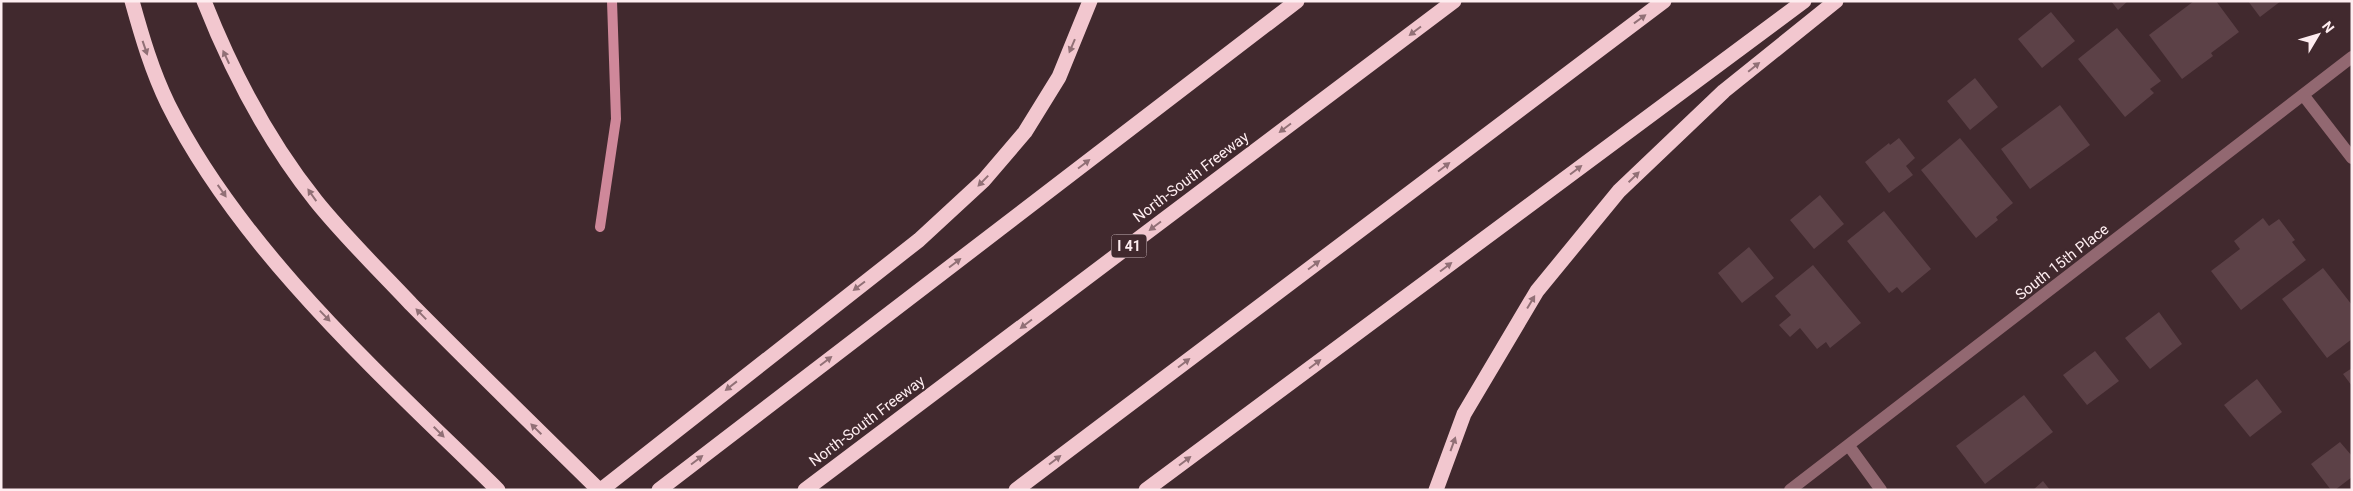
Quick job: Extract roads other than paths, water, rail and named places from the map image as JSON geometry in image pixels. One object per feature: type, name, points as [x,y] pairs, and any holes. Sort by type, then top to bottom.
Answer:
[{"type":"highway","points":[[132,1],[145,49],[168,104],[198,156],[243,222],[296,287],[498,490]]},
{"type":"highway","points":[[204,1],[226,56],[263,125],[316,201],[376,267],[485,379],[600,490],[919,240],[984,180],[1024,132],[1059,77],[1090,1]]},
{"type":"highway","points":[[658,490],[1297,1]]},
{"type":"highway","name":"North-South Freeway","points":[[805,490],[1454,1]]},
{"type":"highway","points":[[1016,490],[1664,1]]},
{"type":"highway","points":[[1146,490],[1804,1]]},
{"type":"highway","points":[[1436,490],[1464,414],[1537,291],[1619,191],[1724,91],[1836,1]]},
{"type":"street","name":"South 15th Place","points":[[1790,490],[2352,58]]},
{"type":"street","points":[[2304,96],[2352,158]]},
{"type":"street","points":[[1848,446],[1881,490]]},
{"type":"waterway","points":[[600,227],[616,119],[612,1]]}]
